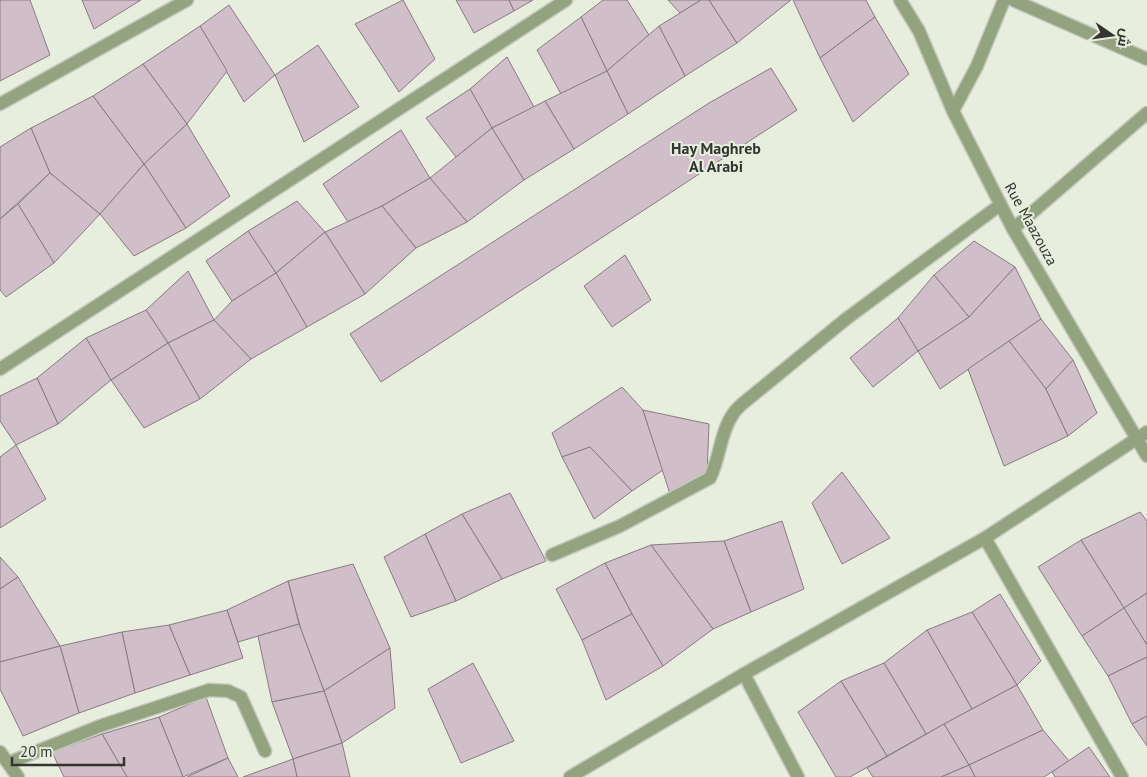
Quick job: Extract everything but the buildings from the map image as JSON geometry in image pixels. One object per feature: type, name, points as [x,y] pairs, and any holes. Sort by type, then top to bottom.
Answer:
[{"type":"street","points":[[0,104],[188,0]]},
{"type":"street","points":[[0,368],[566,0]]},
{"type":"street","name":"Rue Maazouza","points":[[900,0],[918,31],[953,111],[1000,205],[1141,435],[1147,456]]},
{"type":"street","points":[[953,111],[978,66],[1004,0]]},
{"type":"street","points":[[1013,0],[1147,59]]},
{"type":"street","points":[[1013,228],[1147,113]]},
{"type":"street","points":[[552,555],[620,526],[710,478],[717,465],[723,438],[732,414],[746,400],[846,319],[1000,205]]},
{"type":"street","points":[[570,777],[744,674],[985,538],[1141,435]]},
{"type":"street","points":[[985,538],[1122,777]]},
{"type":"street","points":[[744,674],[798,777]]},
{"type":"street","points":[[8,763],[100,726],[209,690],[228,691],[241,697],[266,751]]},
{"type":"street","points":[[0,752],[18,777]]},
{"type":"district","name":"Hay Maghreb Al Arabi","points":[[716,157]]}]
